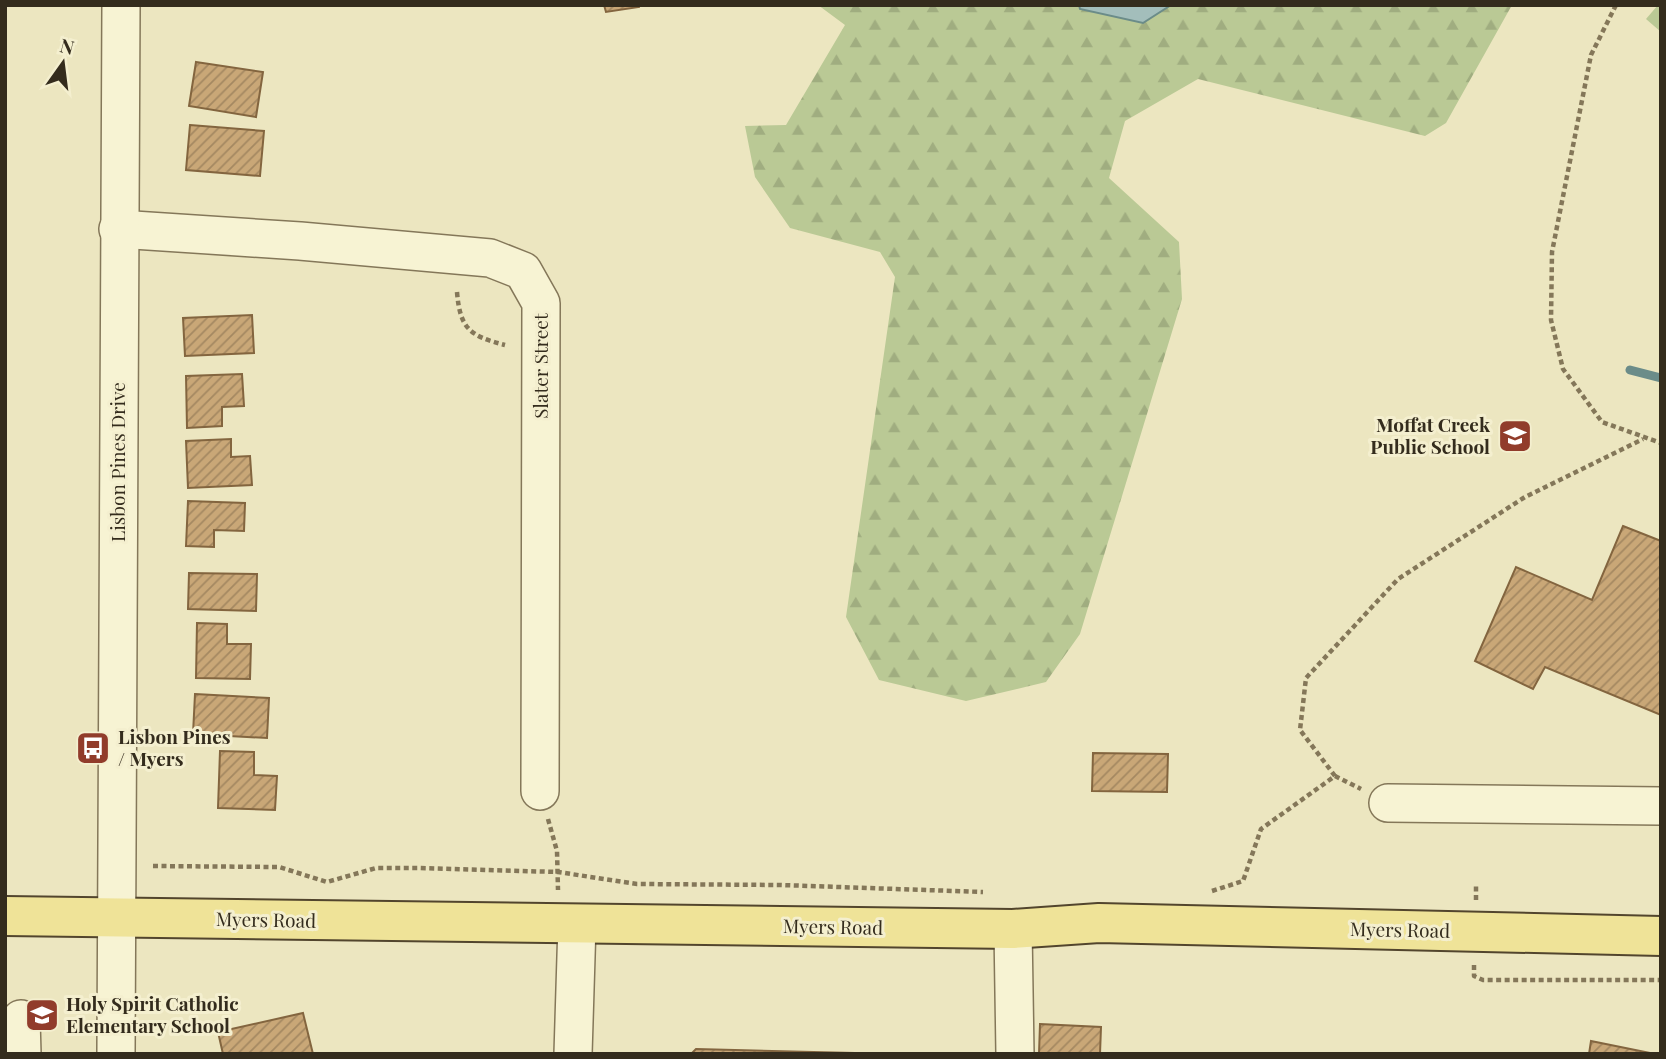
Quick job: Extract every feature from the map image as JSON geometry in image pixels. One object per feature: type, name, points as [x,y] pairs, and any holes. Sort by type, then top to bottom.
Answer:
[{"type":"main road","name":"Myers Road","points":[[5,916],[1013,929],[1099,923],[1661,936]]},
{"type":"street","name":"Lisbon Pines Drive","points":[[117,1054],[118,229],[121,5]]},
{"type":"street","name":"Slater Street","points":[[118,229],[299,241],[490,258],[523,271],[541,303],[541,791]]},
{"type":"street","points":[[1388,803],[1661,806]]},
{"type":"street","points":[[568,923],[573,1054]]},
{"type":"street","points":[[1013,929],[1015,1054]]},
{"type":"path","points":[[1616,5],[1591,55],[1552,252],[1551,320],[1563,369],[1602,422],[1643,439],[1661,443]]},
{"type":"path","points":[[457,292],[459,312],[465,327],[478,338],[505,345]]},
{"type":"path","points":[[1388,803],[1335,776],[1300,730],[1306,678],[1398,579],[1525,496],[1643,439]]},
{"type":"path","points":[[1208,893],[1243,881],[1261,829],[1335,776]]},
{"type":"path","points":[[541,791],[557,851],[558,872],[568,923]]},
{"type":"path","points":[[153,866],[279,867],[327,882],[376,868],[558,872],[637,884],[781,885],[988,893]]},
{"type":"path","points":[[1475,953],[1474,976],[1483,979],[1661,980]]},
{"type":"green space","points":[[818,5],[1079,5],[1080,9],[1143,23],[1171,5],[1512,5],[1446,123],[1425,136],[1198,79],[1125,121],[1109,178],[1179,242],[1182,299],[1080,634],[1046,682],[966,701],[879,680],[846,617],[895,277],[880,252],[790,228],[755,177],[745,126],[786,125],[845,25]]},
{"type":"green space","points":[[1661,5],[1661,32],[1646,19]]},
{"type":"water","points":[[1079,5],[1171,5],[1143,23],[1080,9]]},
{"type":"building","points":[[604,5],[639,5],[639,7],[606,12]]},
{"type":"building","points":[[196,62],[263,72],[256,117],[189,106]]},
{"type":"building","points":[[190,125],[264,131],[260,176],[186,170]]},
{"type":"building","points":[[252,315],[254,353],[185,356],[183,318]]},
{"type":"building","points":[[242,374],[244,406],[222,407],[222,426],[187,428],[186,376]]},
{"type":"building","points":[[231,439],[231,457],[250,456],[252,485],[188,488],[186,441]]},
{"type":"building","points":[[188,501],[245,503],[244,531],[214,530],[214,547],[186,546]]},
{"type":"building","points":[[1623,526],[1661,541],[1661,715],[1545,667],[1533,689],[1475,661],[1516,567],[1592,600]]},
{"type":"building","points":[[189,573],[257,574],[256,611],[188,609]]},
{"type":"building","points":[[197,623],[227,624],[227,644],[251,644],[250,679],[196,678]]},
{"type":"building","points":[[195,694],[269,698],[267,738],[193,734]]},
{"type":"building","points":[[220,751],[254,752],[254,775],[277,776],[275,810],[218,808]]},
{"type":"building","points":[[1093,753],[1168,754],[1167,792],[1092,791]]},
{"type":"building","points":[[303,1013],[313,1054],[223,1054],[218,1032]]},
{"type":"building","points":[[1040,1024],[1101,1027],[1100,1054],[1039,1054]]},
{"type":"building","points":[[1591,1041],[1655,1054],[1589,1054]]},
{"type":"building","points":[[696,1049],[896,1054],[691,1054]]},
{"type":"waterway","points":[[1630,370],[1661,378]]},
{"type":"place","name":"Moffat Creek Public School","points":[[1515,436]]},
{"type":"place","name":"Lisbon Pines / Myers","points":[[93,748]]},
{"type":"place","name":"Holy Spirit Catholic Elementary School","points":[[42,1015]]}]
